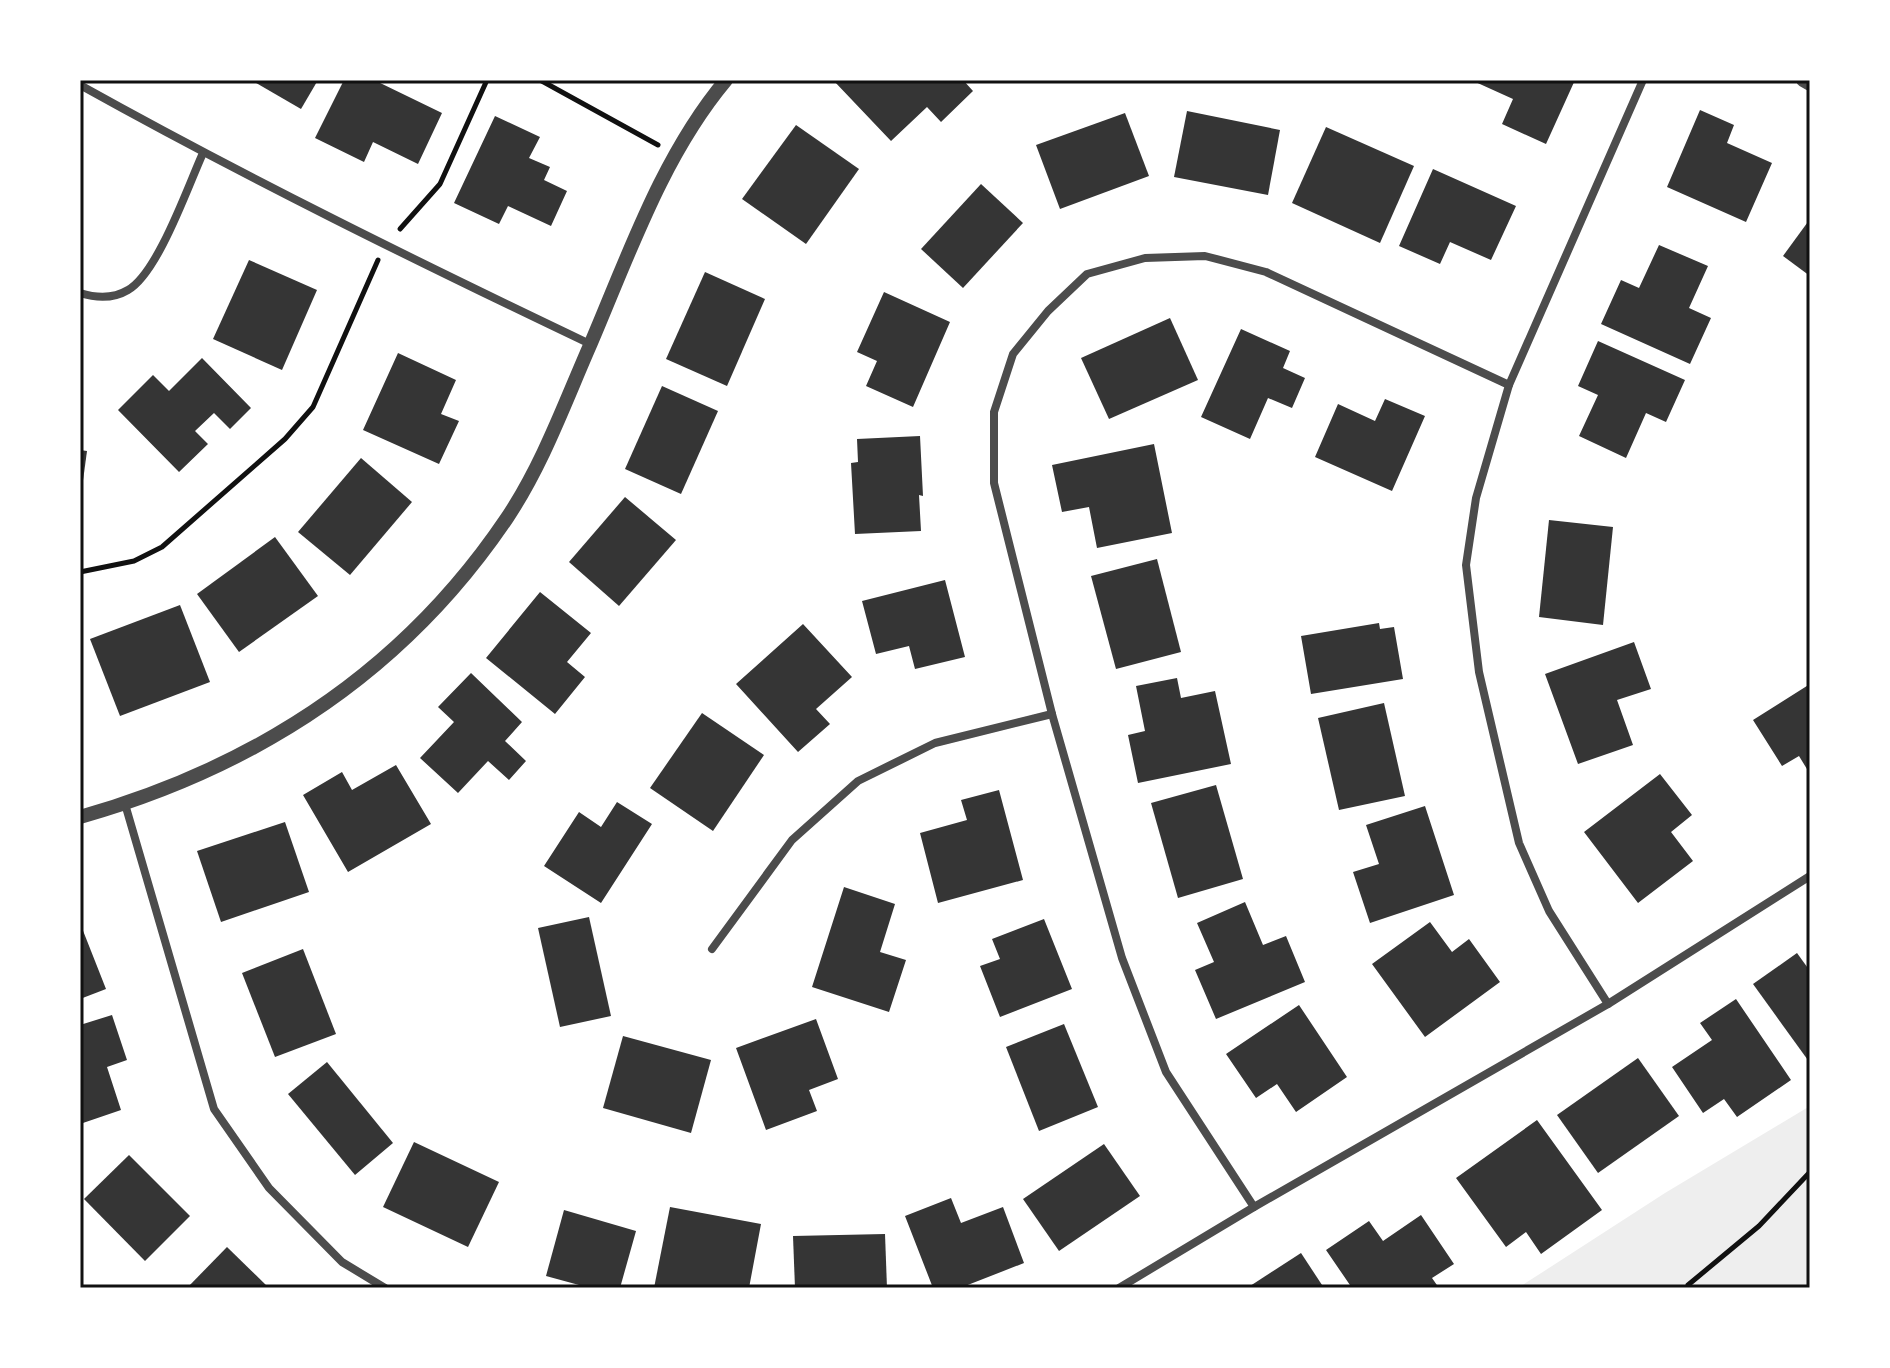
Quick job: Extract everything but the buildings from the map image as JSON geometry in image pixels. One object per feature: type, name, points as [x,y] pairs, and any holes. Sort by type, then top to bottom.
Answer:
[{"type":"street","points":[[80,817],[125,804],[229,761],[292,728],[350,687],[407,637],[456,585],[508,517],[543,453],[649,207],[711,97],[726,80]]},
{"type":"street","points":[[1608,1004],[1549,911],[1519,843],[1479,672],[1466,565],[1476,498],[1509,385],[1643,80]]},
{"type":"street","points":[[1803,80],[1810,84]]},
{"type":"street","points":[[80,85],[203,153],[385,246],[590,344]]},
{"type":"street","points":[[80,293],[99,299],[129,290],[152,266],[203,153]]},
{"type":"street","points":[[1254,1207],[1166,1072],[1122,958],[1052,714],[994,483],[994,412],[1013,354],[1048,311],[1087,274],[1145,258],[1205,256],[1266,272],[1509,385]]},
{"type":"street","points":[[712,949],[792,840],[858,781],[935,743],[1052,714]]},
{"type":"street","points":[[125,804],[214,1109],[269,1188],[342,1262],[385,1288]]},
{"type":"street","points":[[1119,1288],[1608,1004],[1810,876]]},
{"type":"path","points":[[80,572],[134,561],[162,547],[285,439],[313,407],[385,246],[440,184],[487,80]]},
{"type":"path","points":[[540,80],[676,155]]},
{"type":"path","points":[[1690,1288],[1688,1285],[1759,1226],[1810,1172]]},
{"type":"shaded area","points":[[1810,1106],[1810,1288],[1518,1288],[1665,1193]]}]
